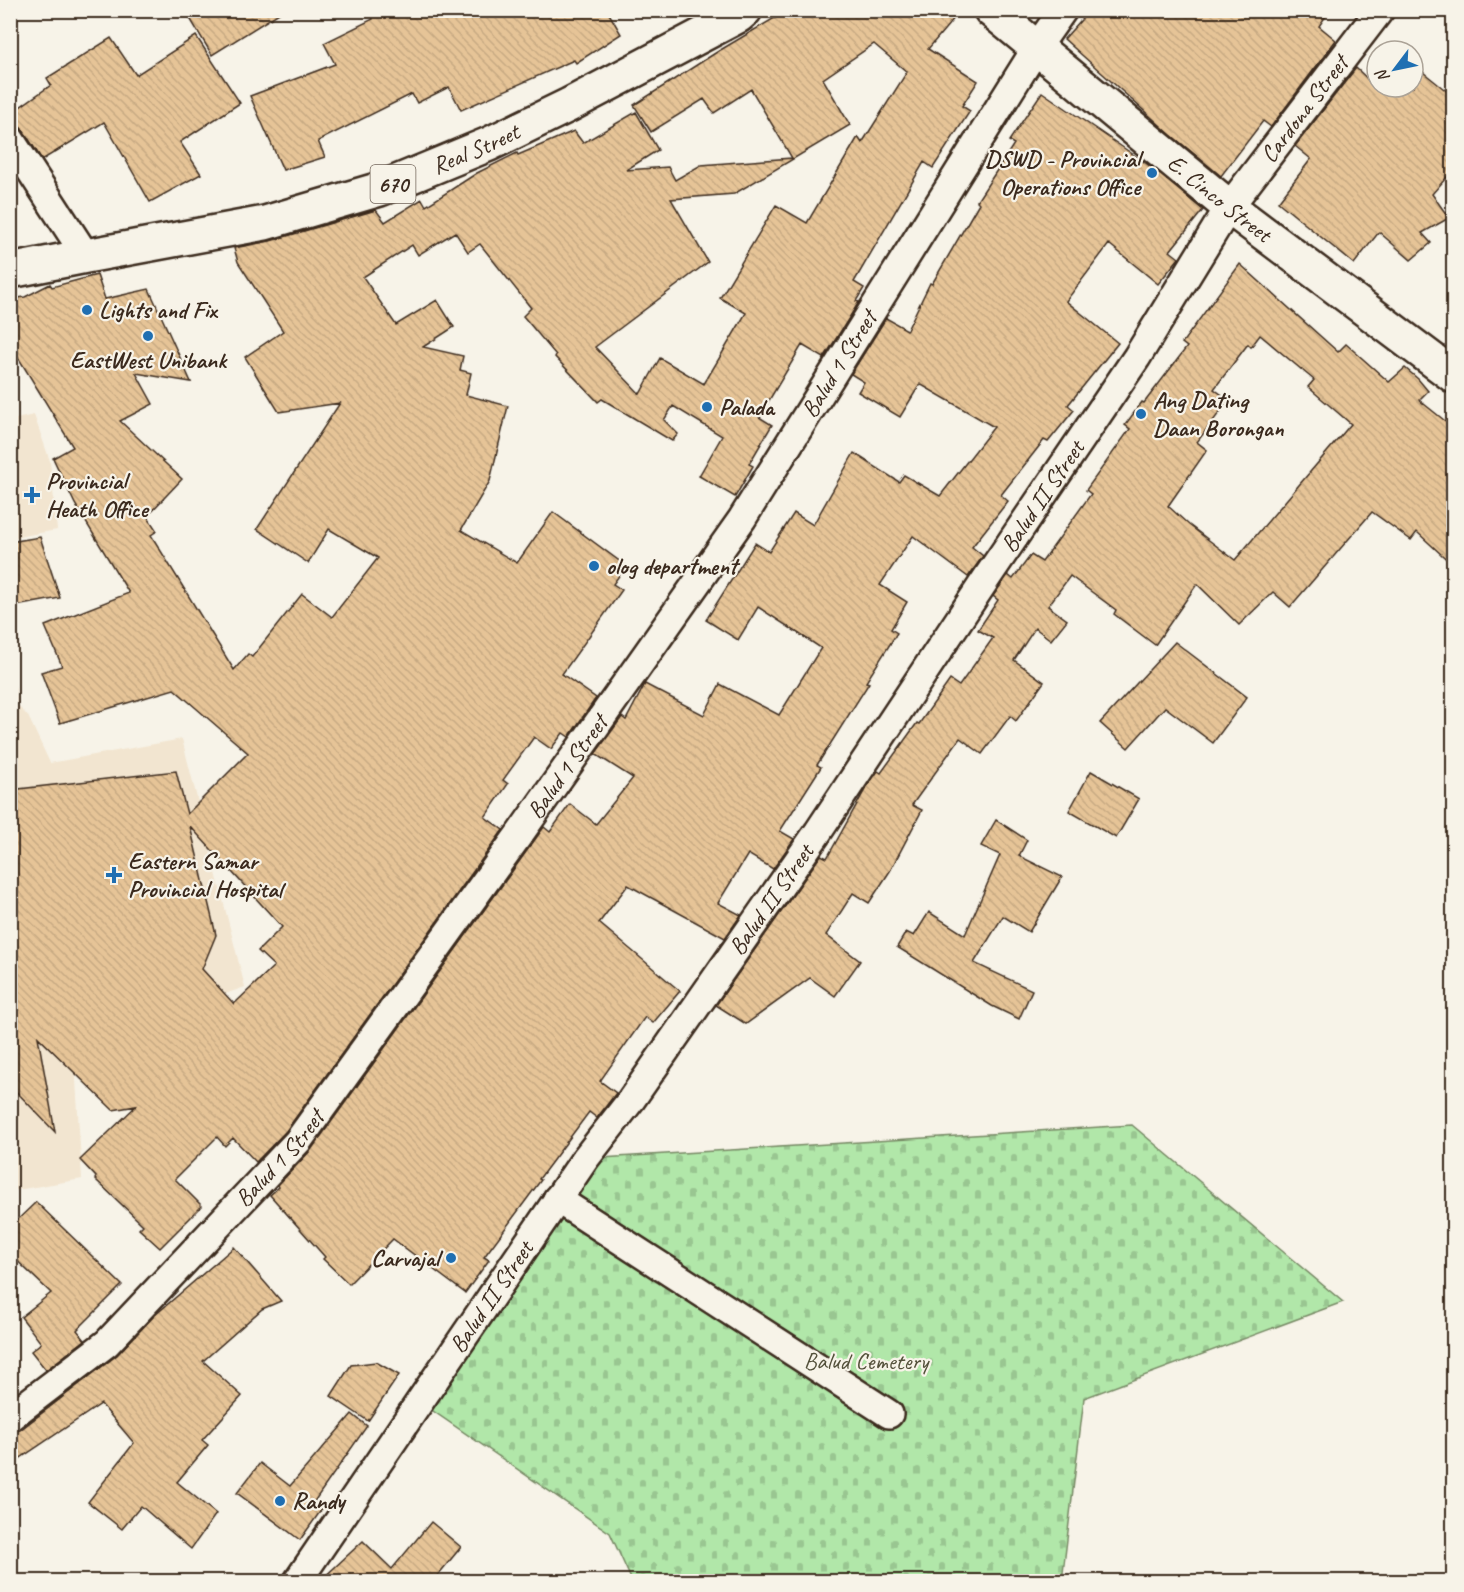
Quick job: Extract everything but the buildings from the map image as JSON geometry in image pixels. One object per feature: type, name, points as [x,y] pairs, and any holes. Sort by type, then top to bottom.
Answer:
[{"type":"main road","name":"Real Street","points":[[10,272],[265,223],[380,189],[489,144],[569,105],[745,10]]},
{"type":"main road","name":"E. Cinco Street","points":[[992,10],[1229,207],[1454,376]]},
{"type":"street","name":"Balud 1 Street","points":[[10,1417],[107,1343],[298,1141],[521,832],[742,519],[1037,47],[1063,10]]},
{"type":"street","name":"Cardona Street","points":[[1229,207],[1380,10]]},
{"type":"street","points":[[10,139],[86,256]]},
{"type":"street","name":"Balud II Street","points":[[297,1581],[557,1199],[644,1081],[818,831],[1137,357],[1229,207]]},
{"type":"street","points":[[557,1199],[889,1414]]},
{"type":"shaded area","name":"Provincial Heath Office","points":[[34,415],[50,461],[57,530],[11,538],[11,420]]},
{"type":"shaded area","name":"Eastern Samar Provincial Hospital","points":[[10,676],[15,687],[17,705],[28,716],[50,763],[182,739],[245,987],[74,1047],[82,1179],[11,1191]]},
{"type":"green space","name":"Balud Cemetery","points":[[1132,1125],[1343,1302],[1084,1398],[1062,1581],[632,1581],[610,1533],[420,1402],[585,1159]]},
{"type":"place","name":"DSWD - Provincial Operations Office","points":[[1152,173]]},
{"type":"place","name":"Lights and Fix","points":[[87,310]]},
{"type":"place","name":"EastWest Unibank","points":[[148,336]]},
{"type":"place","name":"Palada","points":[[707,407]]},
{"type":"place","name":"Ang Dating Daan Borongan","points":[[1141,414]]},
{"type":"place","name":"Provincial Heath Office","points":[[32,495]]},
{"type":"place","name":"olog department","points":[[594,566]]},
{"type":"place","name":"Eastern Samar Provincial Hospital","points":[[114,875]]},
{"type":"place","name":"Carvajal","points":[[451,1258]]},
{"type":"place","name":"Randy","points":[[280,1501]]}]
